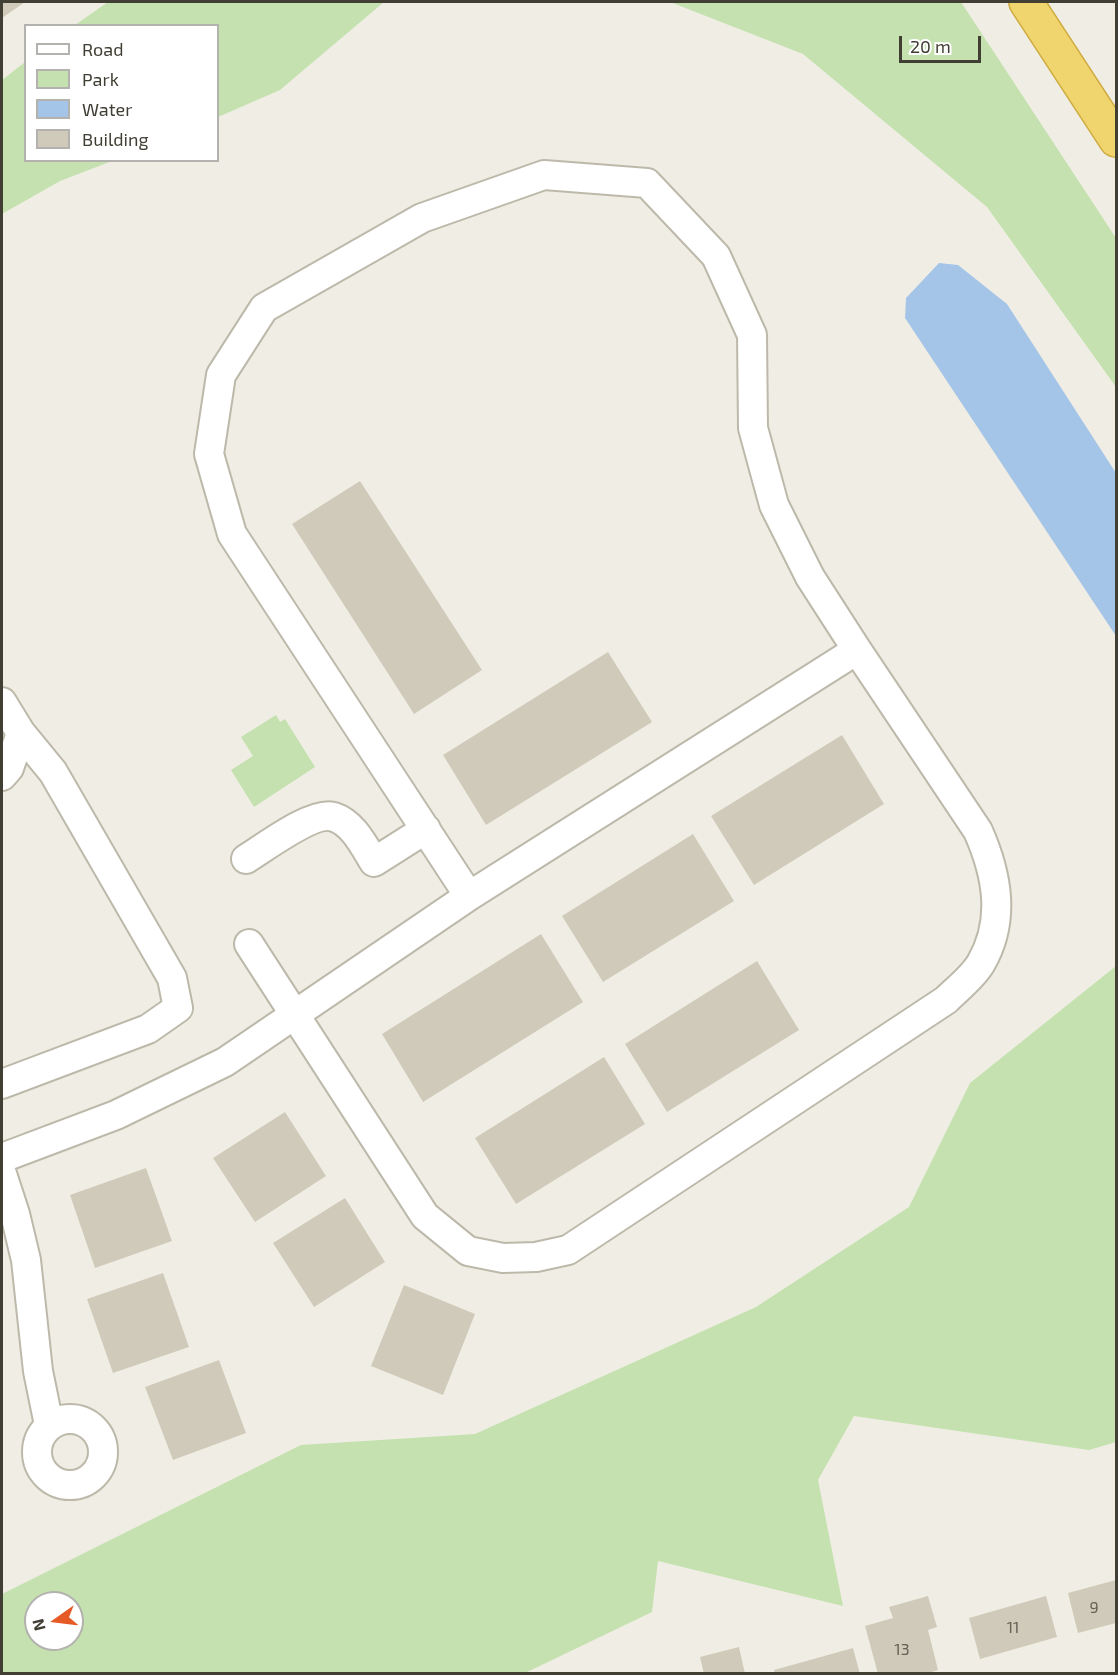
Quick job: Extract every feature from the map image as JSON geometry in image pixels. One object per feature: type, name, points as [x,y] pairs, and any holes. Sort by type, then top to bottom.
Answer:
[{"type":"highway","points":[[1026,2],[1116,140]]},
{"type":"street","points":[[249,944],[425,1216],[468,1251],[503,1258],[536,1257],[568,1250],[946,1000],[981,964],[996,924],[997,893],[992,864],[978,831],[810,577],[774,505],[753,428],[752,335],[716,256],[647,183],[544,175],[422,218],[264,308],[221,375],[209,454],[232,534],[469,896]]},
{"type":"street","points":[[2,1158],[116,1115],[225,1062],[469,896],[857,650]]},
{"type":"street","points":[[2,702],[21,733],[53,772],[172,978],[178,1008],[148,1029],[2,1084]]},
{"type":"street","points":[[2,776],[9,768],[21,733]]},
{"type":"street","points":[[246,859],[316,817],[333,816],[352,829],[374,862],[426,829]]},
{"type":"street","points":[[2,1174],[26,1260],[38,1371],[49,1425]]},
{"type":"green space","points":[[108,2],[384,2],[280,90],[219,117],[219,24],[76,24]]},
{"type":"green space","points":[[670,2],[961,2],[1116,238],[1116,387],[987,207],[803,54]]},
{"type":"green space","points":[[24,63],[24,162],[109,162],[60,181],[2,214],[2,80]]},
{"type":"green space","points":[[276,715],[280,722],[285,719],[315,767],[254,807],[231,770],[253,756],[241,737]]},
{"type":"green space","points":[[1116,966],[1116,1442],[1089,1450],[854,1416],[818,1480],[843,1606],[658,1561],[652,1612],[525,1673],[2,1673],[2,1594],[301,1445],[475,1434],[756,1307],[909,1207],[970,1083]]},
{"type":"water","points":[[939,263],[958,265],[1007,304],[1116,473],[1116,636],[905,318],[906,298]]},
{"type":"building","points":[[2,2],[25,2],[2,18]]},
{"type":"building","points":[[360,481],[482,670],[414,714],[292,524]]},
{"type":"building","points":[[608,652],[652,722],[486,825],[443,755]]},
{"type":"building","points":[[842,735],[884,804],[754,885],[711,816]]},
{"type":"building","points":[[693,834],[734,901],[603,982],[562,916]]},
{"type":"building","points":[[541,934],[583,1002],[423,1102],[382,1034]]},
{"type":"building","points":[[757,961],[799,1030],[667,1112],[625,1044]]},
{"type":"building","points":[[604,1057],[645,1124],[516,1204],[475,1138]]},
{"type":"building","points":[[285,1112],[326,1176],[255,1222],[213,1158]]},
{"type":"building","points":[[146,1168],[172,1241],[95,1268],[70,1195]]},
{"type":"building","points":[[345,1198],[385,1262],[314,1307],[273,1243]]},
{"type":"building","points":[[163,1273],[189,1347],[113,1373],[87,1299]]},
{"type":"building","points":[[404,1285],[475,1314],[443,1395],[371,1366]]},
{"type":"building","points":[[219,1360],[246,1433],[173,1460],[145,1387]]},
{"type":"building","points":[[1116,1580],[1116,1623],[1078,1633],[1068,1593]]},
{"type":"building","points":[[928,1596],[937,1627],[928,1630],[938,1670],[925,1674],[878,1674],[865,1626],[893,1618],[889,1607]]},
{"type":"building","points":[[1046,1596],[1057,1637],[980,1659],[969,1618]]},
{"type":"building","points":[[739,1647],[745,1674],[704,1674],[700,1657]]},
{"type":"building","points":[[853,1648],[860,1674],[775,1674],[774,1670]]}]
